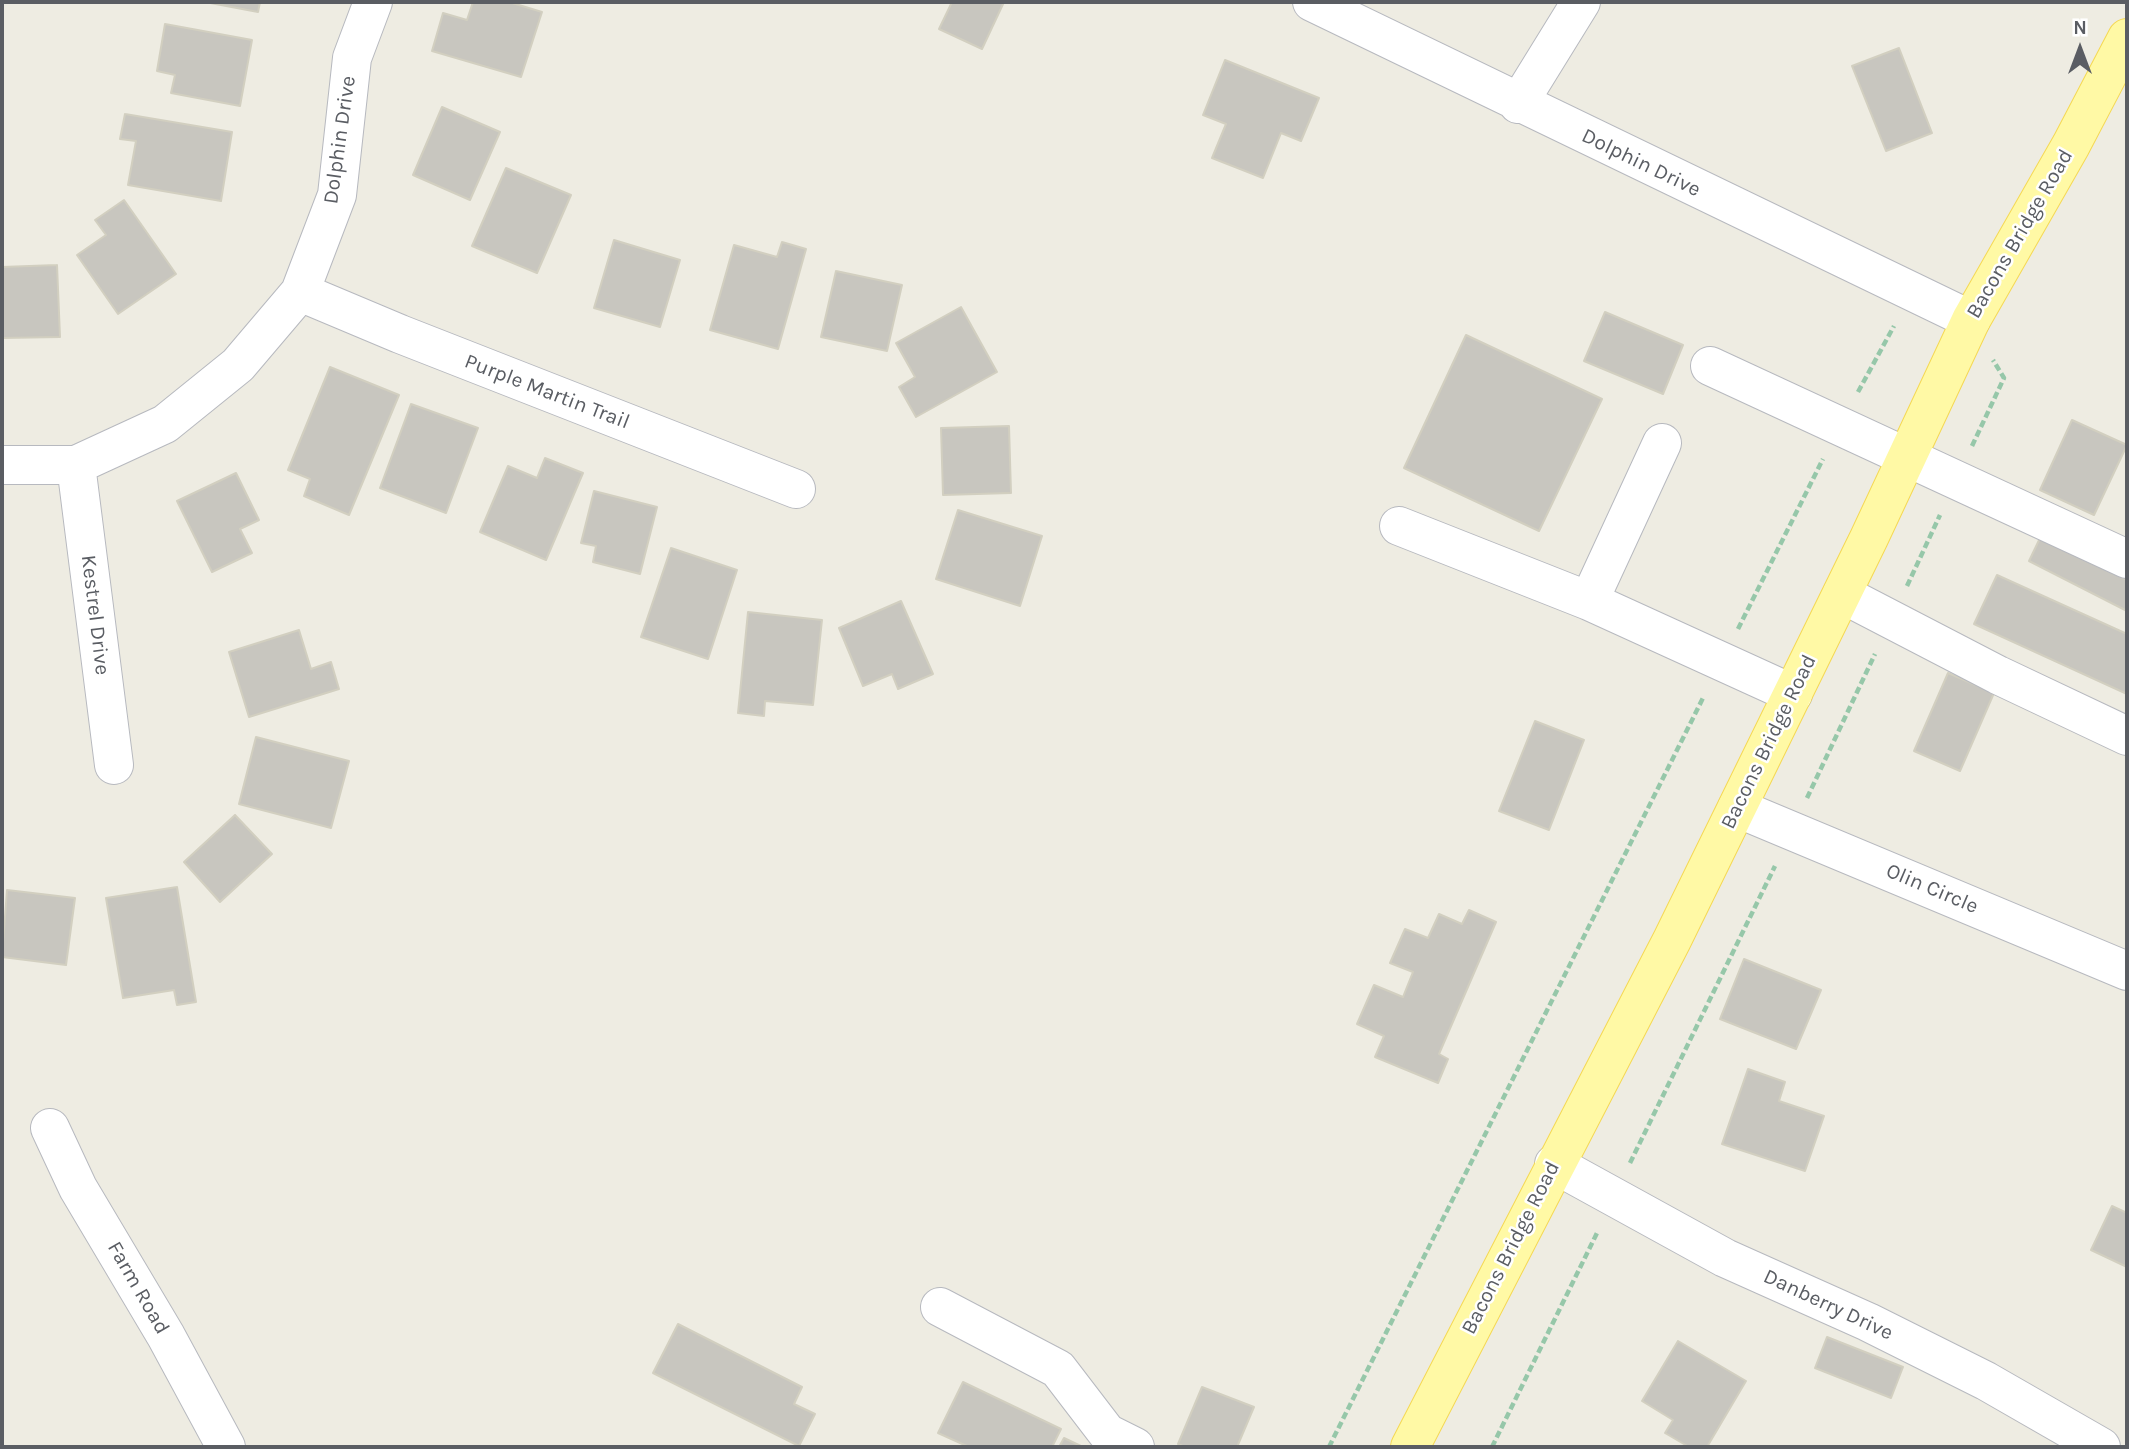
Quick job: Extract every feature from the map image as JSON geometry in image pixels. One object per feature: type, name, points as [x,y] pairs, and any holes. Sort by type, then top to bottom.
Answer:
[{"type":"main road","name":"Bacons Bridge Road","points":[[1410,1447],[1672,940],[1842,594],[1970,320],[2071,145],[2127,38]]},
{"type":"street","name":"Dolphin Drive","points":[[2,465],[76,465],[165,424],[238,365],[300,292],[337,195],[352,58],[373,2]]},
{"type":"street","name":"Dolphin Drive","points":[[1312,2],[1518,104],[1970,320]]},
{"type":"street","points":[[1518,104],[1581,2]]},
{"type":"street","name":"Purple Martin Trail","points":[[300,292],[400,334],[796,489]]},
{"type":"street","points":[[1710,366],[2127,559]]},
{"type":"street","points":[[1589,601],[1662,443]]},
{"type":"street","name":"Kestrel Drive","points":[[76,465],[114,765]]},
{"type":"street","points":[[1399,526],[1589,601],[1793,694]]},
{"type":"street","points":[[1842,594],[2127,736]]},
{"type":"street","name":"Olin Circle","points":[[1737,808],[2127,971]]},
{"type":"street","name":"Farm Road","points":[[50,1128],[78,1188],[166,1336],[226,1447]]},
{"type":"street","name":"Danberry Drive","points":[[1554,1164],[1725,1258],[1868,1322],[1986,1381],[2101,1447]]},
{"type":"street","points":[[940,1307],[1058,1369],[1107,1433],[1135,1447]]},
{"type":"path","points":[[1329,1447],[1721,661],[1840,426],[1912,293]]},
{"type":"path","points":[[1632,1159],[1792,831],[2004,378],[1970,320]]},
{"type":"path","points":[[1492,1447],[1594,1240]]},
{"type":"building","points":[[205,2],[260,2],[258,12]]},
{"type":"building","points":[[473,2],[509,2],[542,12],[521,77],[432,51],[443,13],[467,20]]},
{"type":"building","points":[[952,2],[1004,2],[982,49],[939,29]]},
{"type":"building","points":[[165,24],[252,40],[240,106],[171,93],[175,75],[157,71]]},
{"type":"building","points":[[1899,48],[1932,133],[1886,151],[1852,66]]},
{"type":"building","points":[[1225,60],[1319,98],[1301,141],[1281,133],[1263,178],[1212,158],[1226,124],[1203,115]]},
{"type":"building","points":[[442,107],[500,132],[470,200],[413,175]]},
{"type":"building","points":[[125,114],[232,132],[221,201],[128,185],[136,141],[120,139]]},
{"type":"building","points":[[506,168],[571,195],[537,273],[472,246]]},
{"type":"building","points":[[124,200],[176,274],[118,314],[77,255],[106,235],[95,220]]},
{"type":"building","points":[[614,240],[680,260],[660,327],[594,308]]},
{"type":"building","points":[[782,242],[806,249],[778,349],[710,330],[734,245],[777,257]]},
{"type":"building","points":[[57,265],[60,337],[2,338],[2,267]]},
{"type":"building","points":[[836,271],[902,285],[887,351],[821,337]]},
{"type":"building","points":[[961,307],[997,372],[916,417],[899,387],[915,377],[896,343]]},
{"type":"building","points":[[1605,312],[1683,345],[1663,394],[1584,361]]},
{"type":"building","points":[[1466,335],[1602,399],[1539,531],[1404,468]]},
{"type":"building","points":[[330,367],[399,395],[349,515],[304,496],[310,479],[288,470]]},
{"type":"building","points":[[411,404],[478,428],[446,513],[380,488]]},
{"type":"building","points":[[2072,420],[2127,445],[2094,515],[2040,490]]},
{"type":"building","points":[[1009,426],[1011,493],[943,495],[941,428]]},
{"type":"building","points":[[545,458],[583,473],[546,560],[480,532],[508,466],[537,478]]},
{"type":"building","points":[[236,473],[259,520],[240,529],[252,553],[212,572],[177,501]]},
{"type":"building","points":[[594,491],[657,507],[640,574],[593,562],[596,546],[581,543]]},
{"type":"building","points":[[958,510],[1042,536],[1020,606],[936,579]]},
{"type":"building","points":[[2041,536],[2127,580],[2127,611],[2029,561]]},
{"type":"building","points":[[671,548],[737,570],[708,659],[641,637]]},
{"type":"building","points":[[1997,575],[2127,634],[2127,694],[1974,624]]},
{"type":"building","points":[[901,601],[933,674],[898,689],[892,674],[863,686],[839,628]]},
{"type":"building","points":[[748,612],[822,620],[813,705],[765,701],[764,716],[738,713]]},
{"type":"building","points":[[299,630],[311,669],[331,662],[339,689],[249,717],[229,652]]},
{"type":"building","points":[[1948,673],[1994,693],[1960,771],[1914,751]]},
{"type":"building","points":[[1535,721],[1584,740],[1549,830],[1499,811]]},
{"type":"building","points":[[256,737],[349,761],[331,828],[239,804]]},
{"type":"building","points":[[235,815],[272,854],[220,902],[184,862]]},
{"type":"building","points":[[177,887],[196,1002],[177,1005],[174,990],[123,998],[106,898]]},
{"type":"building","points":[[7,890],[75,898],[66,965],[2,957]]},
{"type":"building","points":[[1469,910],[1496,922],[1439,1054],[1448,1059],[1438,1083],[1375,1057],[1384,1036],[1357,1024],[1374,985],[1403,997],[1413,972],[1390,963],[1405,929],[1428,938],[1439,914],[1462,924]]},
{"type":"building","points":[[1744,959],[1821,990],[1796,1049],[1720,1019]]},
{"type":"building","points":[[1748,1069],[1785,1082],[1779,1101],[1824,1116],[1805,1171],[1722,1144]]},
{"type":"building","points":[[2112,1206],[2127,1213],[2127,1267],[2091,1250]]},
{"type":"building","points":[[678,1324],[802,1387],[794,1404],[815,1414],[799,1446],[653,1373]]},
{"type":"building","points":[[1827,1337],[1903,1367],[1891,1398],[1815,1368]]},
{"type":"building","points":[[1678,1341],[1746,1381],[1707,1447],[1689,1447],[1665,1433],[1673,1420],[1642,1401]]},
{"type":"building","points":[[963,1382],[1061,1429],[1052,1447],[969,1447],[938,1433]]},
{"type":"building","points":[[1202,1387],[1254,1407],[1237,1447],[1185,1447],[1178,1444]]},
{"type":"building","points":[[1064,1438],[1083,1447],[1059,1447]]}]
